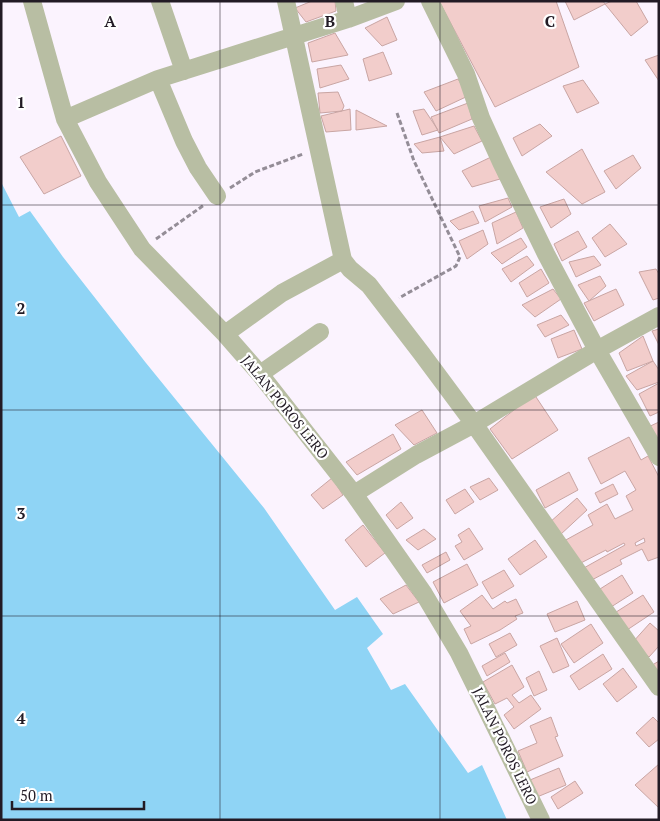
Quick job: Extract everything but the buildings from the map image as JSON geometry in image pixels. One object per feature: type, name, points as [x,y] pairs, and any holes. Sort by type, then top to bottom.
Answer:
[{"type":"street","name":"JALAN POROS LERO","points":[[32,1],[66,119],[98,182],[142,249],[260,374],[354,494],[424,594],[459,652],[541,820]]},
{"type":"street","points":[[160,1],[184,71]]},
{"type":"street","points":[[286,1],[342,260],[369,285],[386,306],[474,424],[659,686]]},
{"type":"street","points":[[344,1],[348,19]]},
{"type":"street","points":[[66,119],[158,79],[348,19],[396,1]]},
{"type":"street","points":[[430,1],[466,74],[481,118],[505,171],[546,254],[597,350],[659,457]]},
{"type":"street","points":[[158,79],[184,141],[198,168],[217,196]]},
{"type":"street","points":[[224,334],[282,293],[342,260]]},
{"type":"street","points":[[354,494],[416,455],[474,424],[597,350],[659,316]]},
{"type":"street","points":[[260,374],[320,332]]},
{"type":"path","points":[[386,306],[456,266],[460,257],[414,161],[397,113]]},
{"type":"water","points":[[1,182],[19,217],[30,211],[63,257],[146,363],[264,508],[335,610],[357,597],[383,634],[367,648],[391,690],[405,684],[468,773],[482,765],[507,820],[1,820]]}]
